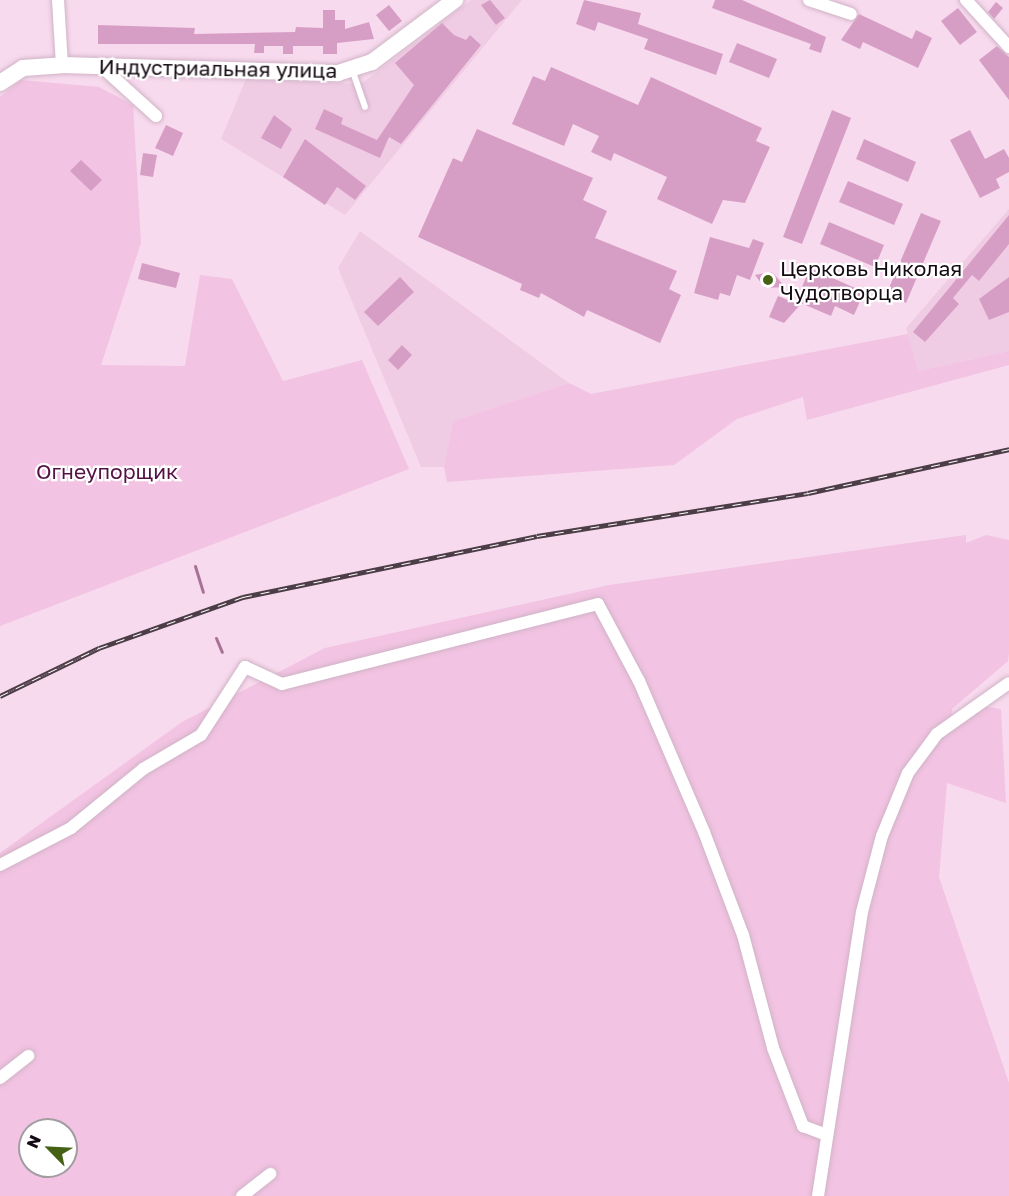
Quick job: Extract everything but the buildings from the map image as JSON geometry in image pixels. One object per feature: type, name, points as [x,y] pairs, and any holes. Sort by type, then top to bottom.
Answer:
[{"type":"street","points":[[58,0],[62,65]]},
{"type":"street","name":"Индустриальная улица","points":[[0,83],[23,68],[62,65],[338,73],[372,62],[455,0]]},
{"type":"street","points":[[808,0],[851,14]]},
{"type":"street","points":[[966,0],[1009,48]]},
{"type":"street","points":[[102,67],[156,116]]},
{"type":"street","points":[[0,865],[71,828],[143,770],[201,735],[245,667],[282,684],[598,604],[639,681],[704,831],[743,935],[773,1048],[803,1126],[826,1135]]},
{"type":"street","points":[[818,1196],[862,912],[882,836],[908,773],[937,734],[1009,683]]},
{"type":"street","points":[[0,1078],[28,1056]]},
{"type":"street","points":[[242,1196],[270,1174]]},
{"type":"lane","points":[[352,69],[365,107]]},
{"type":"shaded area","points":[[471,0],[522,0],[345,215],[221,139],[246,79],[361,84]]},
{"type":"shaded area","points":[[1009,209],[1009,351],[918,371],[906,328]]},
{"type":"shaded area","points":[[360,231],[569,383],[453,421],[444,467],[421,467],[338,268]]},
{"type":"green space","name":"Огнеупорщик","points":[[21,80],[99,87],[133,105],[141,243],[101,365],[185,366],[200,275],[232,279],[283,381],[362,360],[409,469],[0,626],[0,97]]},
{"type":"green space","points":[[908,334],[918,371],[1009,351],[1009,365],[807,420],[803,397],[737,419],[674,465],[447,482],[444,467],[453,421],[569,383],[591,394]]},
{"type":"green space","points":[[966,535],[966,543],[986,535],[1009,540],[1008,661],[952,709],[951,727],[982,706],[1001,709],[1006,803],[947,783],[939,877],[1009,1083],[1009,1196],[0,1196],[0,853],[182,722],[325,648],[609,585]]},
{"type":"waterway","points":[[195,566],[203,592]]},
{"type":"waterway","points":[[216,638],[222,652]]},
{"type":"railway","points":[[0,696],[99,648],[243,597],[537,536],[808,493],[1009,449]]},
{"type":"place","name":"Церковь Николая Чудотворца","points":[[768,280]]}]
